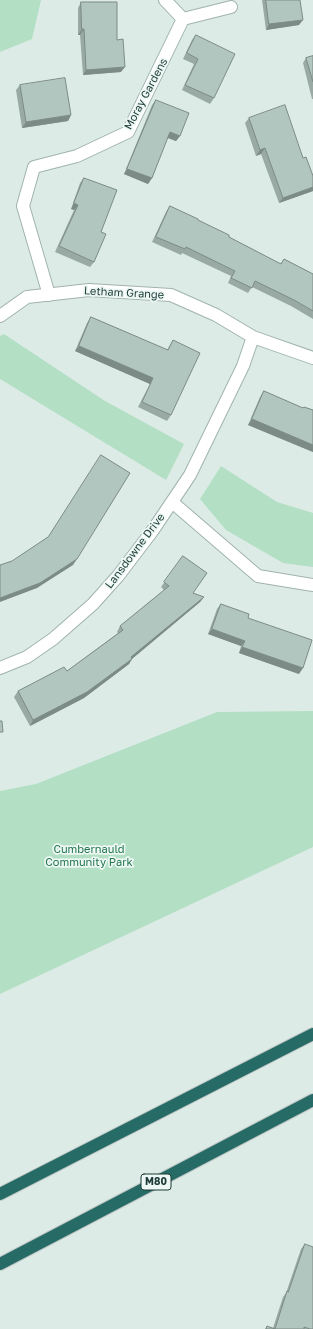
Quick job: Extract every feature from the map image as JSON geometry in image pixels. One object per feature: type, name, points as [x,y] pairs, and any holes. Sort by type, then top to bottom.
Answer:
[{"type":"highway","points":[[0,1194],[313,1034]]},
{"type":"highway","name":"M80","points":[[0,1264],[313,1100]]},
{"type":"street","points":[[165,0],[183,19],[231,7]]},
{"type":"street","name":"Moray Gardens","points":[[49,295],[23,206],[34,167],[77,156],[128,132],[183,19]]},
{"type":"street","name":"Letham Grange","points":[[0,316],[27,297],[90,290],[171,295],[216,315],[253,337],[313,358]]},
{"type":"street","name":"Lansdowne Drive","points":[[0,668],[27,657],[53,639],[93,604],[118,576],[190,475],[243,366],[253,337]]},
{"type":"street","name":"Lansdowne Drive","points":[[172,502],[258,576],[313,585]]},
{"type":"green space","points":[[0,0],[41,0],[32,39],[0,52]]},
{"type":"green space","points":[[4,334],[105,401],[184,444],[166,480],[0,379],[0,336]]},
{"type":"green space","points":[[221,466],[277,502],[313,513],[313,567],[283,563],[226,530],[200,499]]},
{"type":"green space","name":"Cumbernauld Community Park","points":[[313,711],[313,847],[0,994],[0,791],[36,784],[217,712]]},
{"type":"building","points":[[266,0],[300,0],[303,20],[269,24]]},
{"type":"building","points":[[81,2],[117,2],[117,40],[123,39],[125,67],[86,70]]},
{"type":"building","points":[[196,35],[235,54],[214,98],[185,85],[198,59],[187,53]]},
{"type":"building","points":[[313,56],[313,82],[306,58]]},
{"type":"building","points":[[65,78],[71,115],[26,122],[20,85]]},
{"type":"building","points":[[156,100],[189,113],[180,136],[170,132],[152,178],[127,169]]},
{"type":"building","points":[[285,105],[303,158],[306,157],[313,176],[313,187],[283,198],[265,148],[260,150],[249,118]]},
{"type":"building","points":[[84,178],[117,190],[101,232],[106,234],[94,262],[59,246],[78,205],[74,203]]},
{"type":"building","points":[[170,206],[229,235],[229,237],[281,264],[284,259],[313,274],[313,311],[255,281],[252,288],[231,278],[235,271],[186,247],[185,249],[156,237]]},
{"type":"building","points":[[91,317],[168,350],[173,340],[200,353],[171,415],[142,402],[153,378],[79,346]]},
{"type":"building","points":[[264,391],[303,408],[313,410],[313,445],[252,419]]},
{"type":"building","points":[[101,455],[130,473],[77,559],[40,583],[0,598],[0,565],[12,561],[48,537]]},
{"type":"building","points":[[183,556],[207,573],[193,593],[204,597],[131,657],[132,659],[87,692],[33,720],[18,691],[64,667],[67,671],[123,630],[120,626],[169,586],[164,582]]},
{"type":"building","points":[[221,604],[249,614],[248,618],[312,640],[303,668],[242,647],[245,641],[212,629]]},
{"type":"building","points":[[0,721],[2,721],[3,732],[0,732]]},
{"type":"building","points":[[305,1244],[313,1247],[313,1329],[304,1327],[304,1329],[275,1329],[287,1291],[288,1292]]},
{"type":"building","points":[[267,1326],[275,1329],[266,1329]]}]
